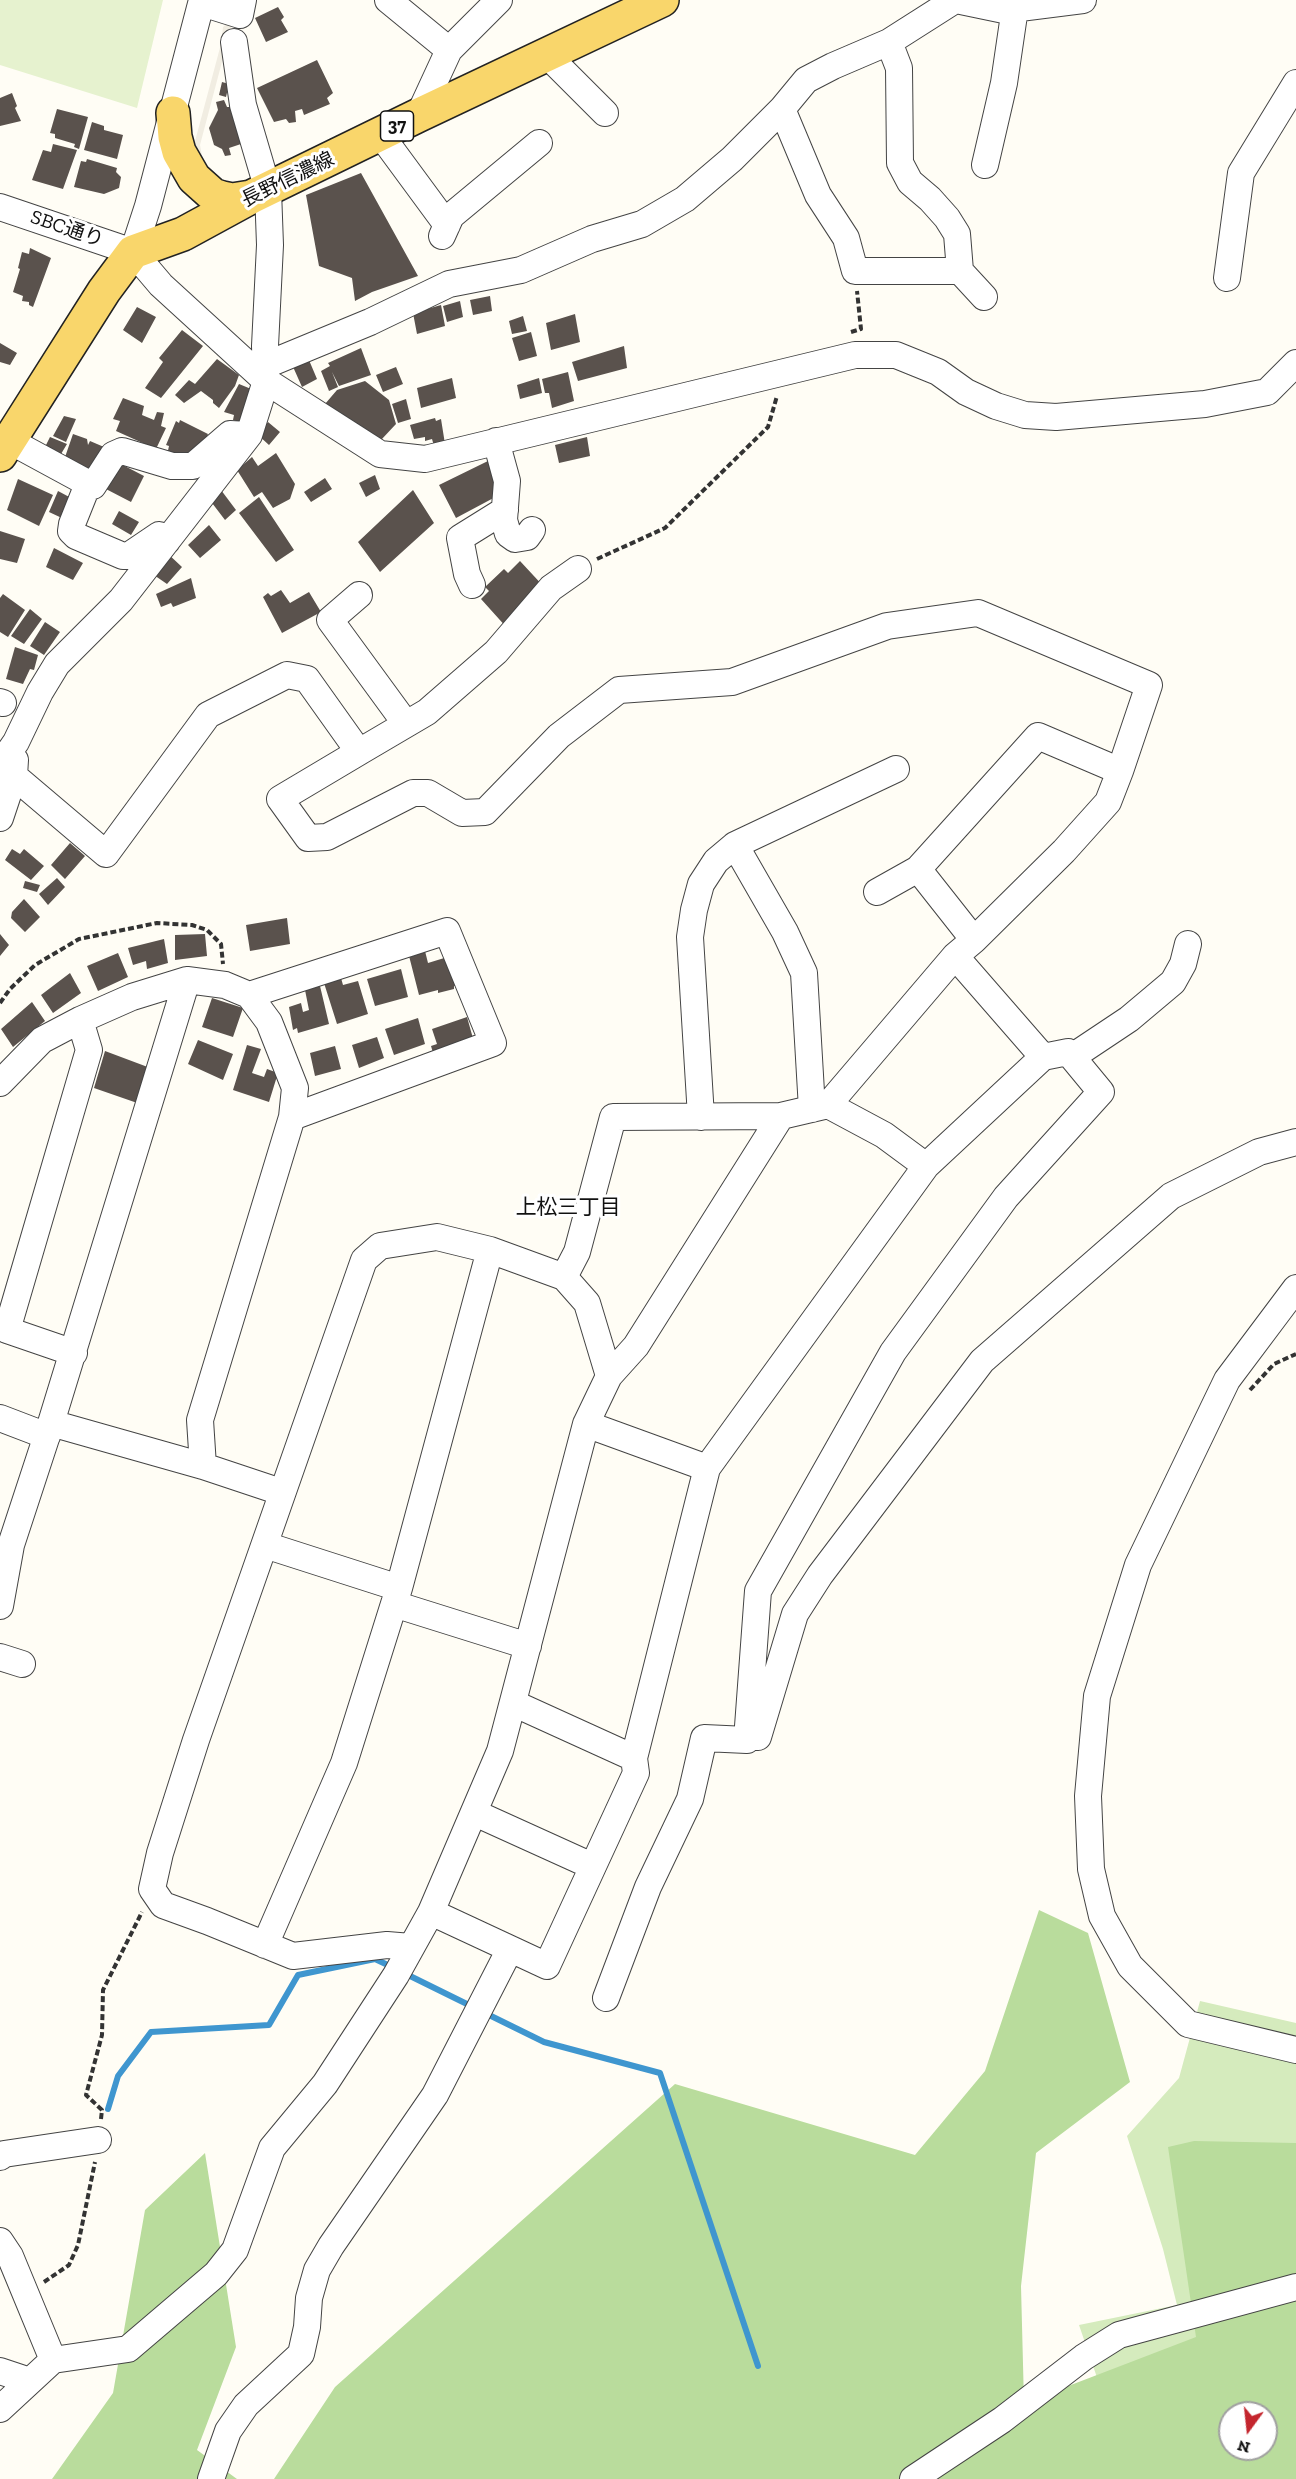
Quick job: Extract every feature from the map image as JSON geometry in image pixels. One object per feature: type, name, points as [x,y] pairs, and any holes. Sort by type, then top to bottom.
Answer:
[{"type":"main road","name":"長野信濃線","points":[[133,252],[183,234],[380,134],[662,0]]},
{"type":"main road","points":[[173,113],[179,152],[194,178],[213,195],[222,198],[232,200],[260,193]]},
{"type":"main road","points":[[5,448],[104,291],[133,252]]},
{"type":"street","points":[[243,0],[240,15],[202,2],[133,252],[161,285],[266,373],[380,454],[425,459],[855,355],[896,355],[939,372],[966,392],[996,406],[1026,415],[1056,417],[1205,404],[1267,392],[1296,363]]},
{"type":"street","points":[[388,0],[449,50]]},
{"type":"street","points":[[419,115],[449,50],[499,0]]},
{"type":"street","points":[[266,373],[449,284],[521,270],[592,239],[642,224],[685,199],[732,159],[782,110],[806,81],[833,66],[889,42],[955,0],[1004,10],[1083,0]]},
{"type":"street","points":[[985,165],[1004,83],[1015,8]]},
{"type":"street","points":[[0,818],[7,770],[16,742],[40,692],[57,664],[121,600],[249,435],[266,373],[270,245],[243,105],[234,42]]},
{"type":"street","points":[[889,42],[899,68],[900,163],[910,182],[930,199],[957,234],[960,272],[984,297]]},
{"type":"street","points":[[547,55],[605,113]]},
{"type":"street","points":[[1227,278],[1241,173],[1296,83]]},
{"type":"street","points":[[782,110],[818,195],[846,238],[855,271],[960,272]]},
{"type":"street","points":[[380,134],[444,230],[451,216],[539,143]]},
{"type":"street","name":"SBC通り","points":[[0,207],[133,252]]},
{"type":"street","points":[[5,448],[93,486],[113,455],[122,451],[172,466],[193,466],[230,434],[249,435]]},
{"type":"street","points":[[496,441],[507,481],[504,520],[508,534],[515,539],[527,537],[532,530]]},
{"type":"street","points":[[88,484],[72,524],[71,531],[76,536],[123,556],[128,556],[159,535],[167,541]]},
{"type":"street","points":[[472,585],[467,574],[460,538],[505,510]]},
{"type":"street","points":[[564,1277],[577,1252],[613,1117],[781,1116],[820,1107],[965,948],[1064,851],[1108,802],[1149,685],[978,613],[886,626],[732,682],[619,690],[559,736],[484,812],[462,813],[428,793],[413,793],[327,837],[308,838],[280,799],[428,712],[496,652],[551,588],[578,569]]},
{"type":"street","points":[[359,595],[330,620],[406,724]]},
{"type":"street","points":[[7,770],[106,854],[208,715],[287,675],[307,679],[359,752]]},
{"type":"street","points":[[877,892],[918,869],[1038,736],[1120,771]]},
{"type":"street","points":[[701,1117],[690,937],[694,910],[702,884],[716,861],[735,845],[896,769]]},
{"type":"street","points":[[735,845],[785,932],[804,973],[820,1107]]},
{"type":"street","points":[[918,869],[965,948],[1043,1057]]},
{"type":"street","points":[[249,995],[447,931],[493,1043],[292,1117]]},
{"type":"street","points":[[1072,1057],[1156,998],[1173,982],[1183,964],[1188,944]]},
{"type":"street","points":[[0,1606],[11,1545],[74,1353],[187,980]]},
{"type":"street","points":[[0,1083],[42,1040],[132,997],[187,980],[225,985],[249,995],[269,1022],[295,1088],[292,1117],[200,1420],[203,1466]]},
{"type":"street","points":[[74,1353],[7,1330],[89,1050],[80,1020]]},
{"type":"street","points":[[431,1912],[547,1966],[636,1773],[634,1758],[707,1468],[926,1166],[1043,1057],[1068,1052],[1101,1092],[1006,1197],[893,1352],[758,1591],[747,1740]]},
{"type":"street","points":[[820,1107],[884,1135],[926,1166]]},
{"type":"street","points":[[0,2409],[53,2360],[128,2349],[216,2274],[235,2250],[272,2148],[326,2084],[396,1975],[431,1912],[475,1814],[500,1751],[586,1424],[609,1376],[636,1346],[781,1116]]},
{"type":"street","points":[[606,1998],[648,1887],[690,1799],[704,1738],[756,1742],[795,1614],[820,1575],[982,1361],[1171,1196],[1259,1152],[1296,1143]]},
{"type":"street","points":[[411,1947],[387,1945],[293,1956],[163,1905],[152,1889],[160,1853],[196,1740],[281,1492],[364,1260],[380,1246],[436,1238],[490,1250],[564,1277],[587,1304],[609,1376]]},
{"type":"street","points":[[265,1945],[344,1763],[396,1596],[490,1250]]},
{"type":"street","points":[[1296,1288],[1227,1380],[1138,1564],[1097,1696],[1088,1797],[1091,1869],[1102,1916],[1130,1966],[1188,2024],[1296,2050]]},
{"type":"street","points":[[0,1418],[203,1466],[281,1492]]},
{"type":"street","points":[[586,1424],[707,1468]]},
{"type":"street","points":[[264,1545],[528,1646]]},
{"type":"street","points":[[513,1702],[634,1758]]},
{"type":"street","points":[[475,1814],[592,1866]]},
{"type":"street","points":[[211,2479],[228,2432],[246,2405],[301,2354],[307,2327],[309,2298],[317,2270],[331,2246],[435,2095],[510,1949]]},
{"type":"street","points":[[0,2157],[4,2154],[98,2140]]},
{"type":"street","points":[[0,2241],[26,2294],[53,2360]]},
{"type":"street","points":[[913,2479],[1002,2420],[1084,2357],[1119,2336],[1296,2287]]},
{"type":"street","points":[[0,2371],[30,2381]]},
{"type":"path","points":[[842,336],[861,328],[855,271]]},
{"type":"path","points":[[578,569],[665,528],[768,427],[785,372]]},
{"type":"path","points":[[0,1003],[10,989],[35,965],[79,939],[158,923],[192,925],[207,930],[221,944],[225,985]]},
{"type":"path","points":[[26,2294],[69,2265],[78,2245],[102,2110],[86,2095],[102,2035],[103,1990],[143,1910],[159,1899]]},
{"type":"green space","points":[[0,0],[163,0],[137,108],[0,65]]},
{"type":"green space","points":[[1039,1910],[1088,1933],[1130,2082],[1036,2153],[1021,2286],[1024,2403],[1196,2337],[1168,2147],[1194,2141],[1296,2143],[1296,2479],[274,2479],[335,2387],[675,2084],[915,2155],[985,2071]]},
{"type":"green space","points":[[1200,2001],[1296,2023],[1296,2479],[1233,2461],[1278,2461],[1278,2401],[1218,2401],[1218,2457],[1114,2427],[1079,2325],[1177,2305],[1163,2249],[1127,2136],[1179,2078]]},
{"type":"green space","points":[[205,2153],[236,2347],[197,2450],[237,2479],[52,2479],[113,2393],[145,2210]]},
{"type":"shaded area","points":[[228,23],[232,24],[200,145],[202,156],[215,187],[194,145],[221,44],[223,27]]},
{"type":"building","points":[[278,7],[284,17],[281,20],[288,32],[266,42],[255,18]]},
{"type":"building","points":[[317,60],[333,93],[327,98],[330,104],[304,115],[302,109],[295,111],[296,122],[289,123],[286,119],[274,122],[257,88]]},
{"type":"building","points":[[222,82],[229,84],[226,97],[219,95]]},
{"type":"building","points":[[12,93],[21,121],[0,126],[0,98]]},
{"type":"building","points":[[224,100],[227,107],[235,107],[247,142],[229,148],[231,155],[225,156],[222,149],[214,145],[209,128],[218,110],[216,102]]},
{"type":"building","points":[[57,109],[88,117],[79,149],[74,147],[75,144],[55,138],[55,134],[50,133]]},
{"type":"building","points":[[92,122],[104,126],[104,130],[123,135],[117,159],[84,150]]},
{"type":"building","points":[[53,144],[77,150],[63,189],[32,180],[43,150],[51,152]]},
{"type":"building","points":[[87,159],[117,168],[116,172],[121,177],[119,188],[104,194],[74,187],[81,161],[86,162]]},
{"type":"building","points":[[361,173],[418,276],[372,292],[355,301],[352,278],[319,266],[306,195]]},
{"type":"building","points":[[30,248],[51,258],[33,307],[29,305],[29,302],[22,301],[23,296],[13,292],[22,252],[29,254]]},
{"type":"building","points":[[490,296],[492,311],[473,315],[470,300]]},
{"type":"building","points":[[460,301],[463,317],[447,322],[443,306]]},
{"type":"building","points":[[441,305],[445,326],[417,334],[413,313]]},
{"type":"building","points":[[137,307],[156,317],[142,343],[123,330]]},
{"type":"building","points":[[575,314],[580,342],[551,350],[546,323]]},
{"type":"building","points":[[523,316],[527,331],[512,334],[509,321]]},
{"type":"building","points":[[182,330],[203,346],[161,398],[145,388],[163,362],[159,358]]},
{"type":"building","points":[[531,332],[537,356],[519,361],[512,338]]},
{"type":"building","points":[[0,343],[17,353],[10,365],[0,362]]},
{"type":"building","points":[[624,346],[627,368],[578,381],[572,362]]},
{"type":"building","points":[[361,348],[371,375],[339,386],[332,372],[338,387],[329,391],[321,371],[330,366],[328,363]]},
{"type":"building","points":[[306,353],[317,379],[302,387],[290,360]]},
{"type":"building","points":[[217,359],[239,375],[235,386],[219,408],[201,391],[184,403],[175,395],[189,380],[195,384]]},
{"type":"building","points":[[396,367],[403,384],[383,392],[376,375]]},
{"type":"building","points":[[568,372],[574,401],[552,408],[549,393],[545,393],[542,379]]},
{"type":"building","points":[[452,378],[456,398],[421,408],[417,388]]},
{"type":"building","points":[[539,378],[542,393],[520,399],[517,385]]},
{"type":"building","points":[[365,381],[389,400],[396,424],[381,440],[325,404],[337,390]]},
{"type":"building","points":[[239,384],[256,391],[242,423],[233,420],[234,415],[224,412]]},
{"type":"building","points":[[123,398],[144,406],[142,415],[154,420],[157,412],[164,413],[161,426],[166,428],[156,449],[116,431],[120,421],[113,419]]},
{"type":"building","points":[[406,399],[411,419],[398,423],[392,404]]},
{"type":"building","points":[[64,416],[76,419],[66,442],[53,436]]},
{"type":"building","points":[[435,418],[436,421],[441,419],[445,444],[434,446],[432,439],[425,441],[425,437],[414,439],[410,425]]},
{"type":"building","points":[[180,420],[208,434],[199,454],[193,458],[180,452],[178,457],[167,455],[169,446],[166,445],[176,421],[179,423]]},
{"type":"building","points":[[268,422],[280,432],[269,445],[258,435]]},
{"type":"building","points":[[73,434],[87,439],[88,445],[90,441],[104,447],[89,473],[64,460]]},
{"type":"building","points":[[50,437],[67,444],[58,459],[43,451]]},
{"type":"building","points":[[587,437],[590,456],[559,463],[555,445]]},
{"type":"building","points":[[276,453],[295,484],[290,499],[273,508],[262,492],[254,497],[237,470],[252,457],[258,466]]},
{"type":"building","points":[[490,460],[501,494],[456,518],[439,485]]},
{"type":"building","points":[[117,462],[144,476],[131,502],[104,488]]},
{"type":"building","points":[[375,475],[380,489],[366,497],[359,483]]},
{"type":"building","points":[[325,478],[332,489],[311,502],[304,492]]},
{"type":"building","points":[[18,479],[53,495],[39,526],[7,510]]},
{"type":"building","points":[[221,490],[236,510],[225,520],[209,499]]},
{"type":"building","points":[[413,490],[434,523],[380,572],[358,542]]},
{"type":"building","points":[[58,491],[73,499],[64,519],[49,512]]},
{"type":"building","points":[[259,497],[294,550],[276,562],[239,513]]},
{"type":"building","points":[[119,511],[139,522],[131,535],[112,524]]},
{"type":"building","points":[[209,525],[221,540],[200,558],[188,545]]},
{"type":"building","points":[[0,531],[25,539],[17,563],[0,559]]},
{"type":"building","points":[[54,548],[83,563],[73,580],[46,567]]},
{"type":"building","points":[[166,552],[182,567],[167,584],[151,573]]},
{"type":"building","points":[[520,561],[546,589],[508,629],[481,599],[489,591],[485,587],[504,569],[508,573]]},
{"type":"building","points":[[191,578],[196,598],[173,607],[171,603],[161,607],[156,594]]},
{"type":"building","points":[[281,590],[290,603],[309,592],[321,612],[282,633],[263,597],[268,593],[271,596]]},
{"type":"building","points":[[3,594],[25,610],[8,637],[0,632],[0,598]]},
{"type":"building","points":[[30,609],[42,619],[24,644],[11,636]]},
{"type":"building","points":[[45,622],[60,632],[44,655],[30,646]]},
{"type":"building","points":[[15,647],[38,655],[34,670],[30,669],[23,684],[6,679]]},
{"type":"building","points":[[70,843],[85,856],[65,879],[51,865]]},
{"type":"building","points":[[12,849],[20,854],[24,849],[44,866],[31,880],[5,860]]},
{"type":"building","points":[[57,878],[65,887],[48,905],[39,894]]},
{"type":"building","points":[[25,881],[40,885],[37,892],[23,888]]},
{"type":"building","points":[[24,899],[40,917],[25,932],[11,918],[12,912]]},
{"type":"building","points":[[287,918],[290,944],[250,951],[246,925]]},
{"type":"building","points":[[0,934],[9,945],[0,956]]},
{"type":"building","points":[[205,934],[207,956],[175,960],[175,935]]},
{"type":"building","points":[[164,939],[168,963],[147,969],[146,961],[133,965],[128,948]]},
{"type":"building","points":[[424,947],[428,963],[454,955],[460,984],[454,986],[454,989],[419,995],[408,952]]},
{"type":"building","points":[[118,953],[128,977],[98,991],[87,966]]},
{"type":"building","points":[[401,969],[408,997],[375,1006],[367,979]]},
{"type":"building","points":[[70,973],[81,993],[53,1013],[41,995]]},
{"type":"building","points":[[341,978],[343,985],[358,981],[368,1014],[337,1024],[324,983]]},
{"type":"building","points":[[320,986],[329,1024],[298,1033],[297,1028],[293,1030],[289,1007],[301,1003],[303,1012],[309,1010],[305,990]]},
{"type":"building","points":[[212,998],[243,1008],[233,1037],[202,1027]]},
{"type":"building","points":[[32,1002],[45,1021],[13,1047],[1,1029]]},
{"type":"building","points":[[467,1017],[474,1042],[434,1056],[431,1046],[437,1044],[432,1029]]},
{"type":"building","points":[[418,1018],[425,1044],[394,1055],[385,1029]]},
{"type":"building","points":[[377,1037],[384,1058],[359,1068],[352,1045]]},
{"type":"building","points":[[198,1040],[233,1054],[223,1080],[188,1064]]},
{"type":"building","points":[[247,1045],[261,1049],[252,1073],[264,1077],[267,1069],[278,1073],[269,1102],[233,1090]]},
{"type":"building","points":[[335,1046],[341,1069],[315,1076],[310,1053]]},
{"type":"building","points":[[105,1051],[153,1069],[143,1105],[94,1088]]},
{"type":"waterway","points":[[108,2109],[118,2076],[151,2032],[269,2025],[298,1975],[375,1959],[392,1967]]},
{"type":"waterway","points":[[404,1973],[473,2007]]},
{"type":"waterway","points":[[485,2013],[544,2042],[660,2073],[758,2366]]},
{"type":"district","name":"上松三丁目","points":[[568,1208]]}]
